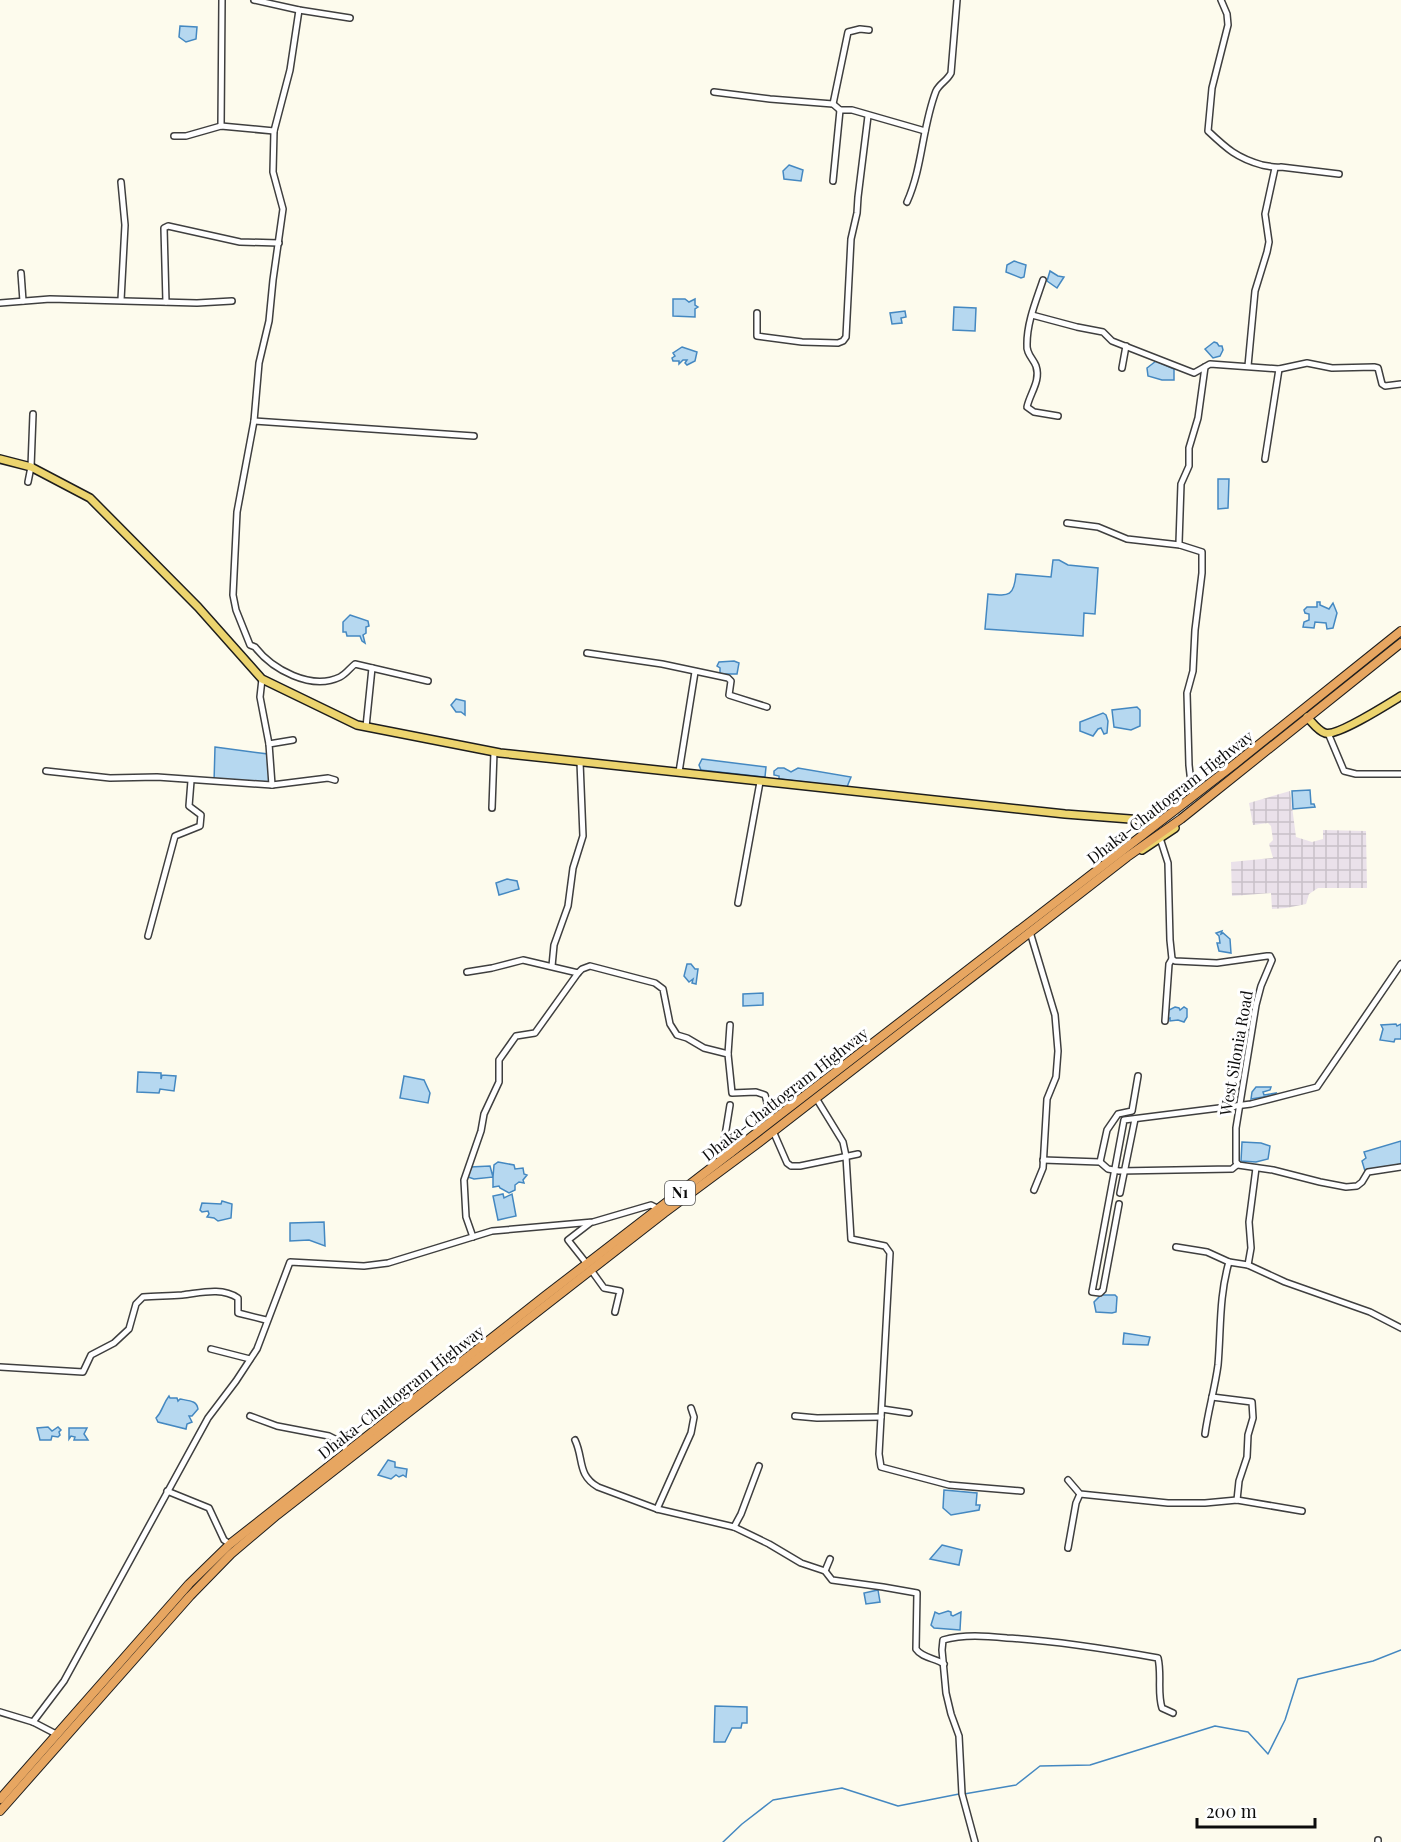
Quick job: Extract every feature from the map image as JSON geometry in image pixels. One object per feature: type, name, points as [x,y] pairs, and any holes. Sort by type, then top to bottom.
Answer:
[{"type":"highway","name":"Dhaka-Chattogram Highway","points":[[0,1811],[189,1596],[231,1554],[277,1515],[660,1209],[894,1026],[1124,855],[1180,819],[1281,725],[1401,631]]},
{"type":"highway","name":"Dhaka-Chattogram Highway","points":[[1231,773],[1287,733],[1401,643]]},
{"type":"highway","points":[[1356,667],[1356,673],[1362,674]]},
{"type":"highway","points":[[1344,676],[1351,677],[1349,684]]},
{"type":"highway","points":[[1281,725],[1287,733]]},
{"type":"highway","name":"Dhaka-Chattogram Highway","points":[[0,1799],[189,1584],[230,1544],[589,1267],[901,1033],[1124,855]]},
{"type":"highway","points":[[894,1026],[895,1032],[901,1033]]},
{"type":"highway","points":[[885,1033],[892,1034],[890,1041]]},
{"type":"main road","points":[[0,459],[32,467],[90,498],[198,607],[262,679],[357,725],[494,752],[1065,814],[1156,821]]},
{"type":"main road","points":[[1307,717],[1324,733],[1328,733],[1350,725],[1401,696]]},
{"type":"main road","points":[[1220,772],[1231,773],[1228,785],[1208,802],[1139,852],[1124,855],[1147,828],[1192,792],[1220,772]]},
{"type":"main road","points":[[1142,820],[1147,823],[1147,828]]},
{"type":"street","points":[[221,126],[222,0]]},
{"type":"street","points":[[254,0],[350,18]]},
{"type":"street","points":[[907,202],[921,158],[925,131],[937,90],[951,73],[957,0]]},
{"type":"street","points":[[1221,0],[1227,14],[1228,25],[1212,88],[1208,131],[1230,152],[1244,160],[1275,168],[1339,174]]},
{"type":"street","points":[[299,10],[290,70],[274,131],[273,172],[283,209],[269,321],[259,363],[254,420],[237,512],[233,595],[249,645],[255,647],[286,674],[308,680],[327,680],[339,677],[355,664],[428,681]]},
{"type":"street","points":[[833,104],[848,32],[860,29],[869,30]]},
{"type":"street","points":[[714,92],[833,104],[840,110],[852,110],[925,131]]},
{"type":"street","points":[[833,181],[840,110]]},
{"type":"street","points":[[757,313],[757,336],[802,342],[838,343],[846,337],[851,239],[857,213],[868,116]]},
{"type":"street","points":[[174,136],[221,126],[274,131]]},
{"type":"street","points":[[1248,366],[1255,291],[1268,252],[1265,214],[1275,168]]},
{"type":"street","points":[[121,182],[125,225],[121,300]]},
{"type":"street","points":[[166,302],[164,228],[168,226],[240,242],[279,243]]},
{"type":"street","points":[[21,273],[23,301]]},
{"type":"street","points":[[1043,280],[1029,323],[1026,347],[1037,372],[1035,386],[1027,407],[1034,412],[1058,416]]},
{"type":"street","points":[[0,303],[50,299],[232,301]]},
{"type":"street","points":[[1032,315],[1103,332],[1112,340],[1194,373],[1198,373],[1210,364],[1279,369],[1307,363],[1332,368],[1374,367],[1378,368],[1382,384],[1385,386],[1401,384]]},
{"type":"street","points":[[1122,368],[1126,346]]},
{"type":"street","points":[[1180,545],[1181,484],[1188,466],[1189,448],[1198,418],[1205,367]]},
{"type":"street","points":[[1265,459],[1279,369]]},
{"type":"street","points":[[28,482],[32,467],[33,414]]},
{"type":"street","points":[[254,420],[474,436]]},
{"type":"street","points":[[1067,522],[1098,527],[1127,539],[1180,545],[1202,552],[1192,676],[1187,693],[1192,792]]},
{"type":"street","points":[[587,653],[662,664],[728,678],[731,681],[729,694],[767,707]]},
{"type":"street","points":[[366,727],[372,668]]},
{"type":"street","points":[[679,772],[694,672]]},
{"type":"street","points":[[262,679],[260,697],[269,744],[272,785]]},
{"type":"street","points":[[1328,733],[1344,771],[1356,774],[1401,774]]},
{"type":"street","points":[[269,744],[293,740]]},
{"type":"street","points":[[492,808],[494,752]]},
{"type":"street","points":[[552,966],[554,945],[568,906],[573,868],[583,836],[580,762]]},
{"type":"street","points":[[46,771],[110,778],[157,777],[272,785],[328,778],[335,780]]},
{"type":"street","points":[[148,936],[176,836],[200,826],[201,815],[189,806],[191,781]]},
{"type":"street","points":[[738,903],[760,782]]},
{"type":"street","points":[[1160,838],[1168,863],[1172,959],[1169,964],[1165,1021]]},
{"type":"street","points":[[1030,932],[1055,1016],[1058,1040],[1056,1077],[1047,1099],[1043,1168],[1034,1190]]},
{"type":"street","name":"West Silonia Road","points":[[1172,959],[1217,963],[1270,956],[1272,960],[1256,1005],[1240,1104],[1235,1151],[1238,1164]]},
{"type":"street","points":[[467,972],[523,960],[578,973]]},
{"type":"street","points":[[1119,1204],[1103,1290],[1100,1293],[1092,1292],[1124,1120],[1267,1100],[1317,1087],[1401,964]]},
{"type":"street","points":[[472,1237],[466,1217],[464,1180],[481,1131],[484,1114],[499,1082],[499,1060],[516,1036],[535,1033],[582,969],[590,966],[655,983],[665,992],[670,1024],[677,1035],[704,1048],[728,1054]]},
{"type":"street","points":[[730,1025],[728,1054],[732,1093],[756,1092],[765,1095],[772,1122]]},
{"type":"street","points":[[1100,1161],[1107,1130],[1118,1114],[1132,1111],[1138,1076]]},
{"type":"street","points":[[816,1098],[843,1142],[846,1156],[851,1239],[885,1246],[890,1253],[879,1454],[881,1467],[949,1485],[1021,1491]]},
{"type":"street","points":[[730,1106],[724,1142],[731,1154]]},
{"type":"street","points":[[1120,1193],[1135,1119]]},
{"type":"street","points":[[773,1131],[787,1163],[791,1166],[858,1154]]},
{"type":"street","points":[[1043,1160],[1100,1161],[1108,1169],[1124,1171],[1232,1169],[1238,1164],[1346,1187],[1357,1186],[1368,1172],[1401,1167]]},
{"type":"street","points":[[1248,1265],[1251,1248],[1249,1222],[1256,1168]]},
{"type":"street","points":[[33,1722],[63,1682],[208,1418],[257,1349],[266,1320],[290,1262],[364,1266],[388,1263],[492,1231],[590,1222],[651,1205],[660,1209]]},
{"type":"street","points":[[590,1222],[568,1240],[604,1288],[620,1291],[615,1312]]},
{"type":"street","points":[[1176,1247],[1207,1252],[1229,1262],[1248,1265],[1285,1282],[1370,1312],[1401,1328]]},
{"type":"street","points":[[1205,1434],[1218,1365],[1222,1283],[1229,1262]]},
{"type":"street","points":[[0,1367],[84,1372],[91,1355],[114,1343],[129,1329],[136,1304],[143,1297],[229,1292],[238,1298],[238,1313],[266,1320]]},
{"type":"street","points":[[211,1349],[250,1359]]},
{"type":"street","points":[[1212,1397],[1252,1402],[1253,1418],[1248,1435],[1248,1457],[1239,1481],[1237,1500]]},
{"type":"street","points":[[657,1509],[691,1433],[694,1417],[691,1408]]},
{"type":"street","points":[[882,1409],[909,1413]]},
{"type":"street","points":[[250,1416],[277,1426],[329,1436],[337,1440],[348,1451]]},
{"type":"street","points":[[795,1416],[881,1418]]},
{"type":"street","points":[[575,1440],[580,1449],[582,1469],[591,1483],[657,1509],[734,1527],[801,1563],[825,1571],[832,1580],[917,1593],[916,1649],[921,1655],[937,1659],[944,1664]]},
{"type":"street","points":[[734,1527],[759,1466]]},
{"type":"street","points":[[1068,1480],[1080,1494],[1168,1503],[1237,1500],[1302,1511]]},
{"type":"street","points":[[167,1491],[209,1508],[224,1540],[230,1544]]},
{"type":"street","points":[[1068,1548],[1076,1503],[1080,1494]]},
{"type":"street","points":[[825,1571],[830,1559]]},
{"type":"street","points":[[975,1842],[962,1794],[959,1736],[951,1714],[943,1640],[956,1636],[1003,1637],[1082,1644],[1158,1658],[1161,1672],[1162,1708],[1173,1713]]},
{"type":"street","points":[[0,1712],[33,1722],[57,1735]]},
{"type":"shaded area","points":[[1290,791],[1296,837],[1312,842],[1323,839],[1323,830],[1366,831],[1367,888],[1318,888],[1309,894],[1306,904],[1272,909],[1271,893],[1232,896],[1231,862],[1273,858],[1269,844],[1273,840],[1271,826],[1268,823],[1253,825],[1249,803]]},
{"type":"water","points":[[180,26],[197,27],[196,39],[186,42],[179,37]]},
{"type":"water","points":[[789,165],[803,170],[801,181],[784,179],[783,171]]},
{"type":"water","points":[[1014,261],[1026,265],[1024,277],[1006,272],[1007,265]]},
{"type":"water","points":[[1050,271],[1064,277],[1057,288],[1047,281]]},
{"type":"water","points":[[673,299],[685,299],[689,302],[695,299],[695,305],[698,307],[695,309],[695,317],[673,316]]},
{"type":"water","points":[[954,307],[976,308],[975,331],[953,330]]},
{"type":"water","points":[[905,311],[906,317],[901,318],[902,323],[892,324],[890,313]]},
{"type":"water","points":[[1214,342],[1222,346],[1223,350],[1220,356],[1213,358],[1205,349]]},
{"type":"water","points":[[682,347],[697,352],[695,361],[687,365],[685,363],[687,360],[679,364],[679,361],[673,361],[672,358],[675,356],[673,353]]},
{"type":"water","points":[[1156,361],[1174,369],[1174,380],[1162,380],[1148,376],[1147,368]]},
{"type":"water","points":[[1218,479],[1229,479],[1228,508],[1218,509]]},
{"type":"water","points":[[1053,560],[1059,560],[1068,565],[1098,568],[1095,614],[1084,613],[1083,636],[985,629],[988,594],[1006,595],[1012,591],[1016,574],[1051,577]]},
{"type":"water","points":[[1317,602],[1329,609],[1333,603],[1337,613],[1333,628],[1327,629],[1326,623],[1315,622],[1314,628],[1303,627],[1304,622],[1309,620],[1309,614],[1304,610],[1307,607],[1317,607]]},
{"type":"water","points":[[350,615],[368,621],[369,626],[366,627],[366,633],[363,635],[365,643],[360,636],[347,636],[346,632],[343,632],[343,622]]},
{"type":"water","points":[[719,662],[739,663],[737,674],[720,674],[720,668],[717,666]]},
{"type":"water","points":[[456,699],[465,701],[465,715],[456,712],[451,705]]},
{"type":"water","points":[[1137,707],[1140,710],[1140,726],[1131,730],[1114,727],[1112,710]]},
{"type":"water","points":[[1103,713],[1108,721],[1107,733],[1104,734],[1101,728],[1093,736],[1080,731],[1080,722]]},
{"type":"water","points":[[215,747],[268,754],[272,782],[214,782]]},
{"type":"water","points":[[702,759],[766,767],[765,777],[701,770],[699,765]]},
{"type":"water","points":[[778,768],[791,772],[798,768],[851,777],[847,787],[779,779],[779,776],[774,775],[774,771]]},
{"type":"water","points":[[1310,790],[1311,804],[1315,807],[1293,809],[1292,791]]},
{"type":"water","points":[[507,879],[517,881],[519,889],[499,895],[496,883]]},
{"type":"water","points":[[1222,931],[1221,934],[1223,933],[1230,939],[1231,953],[1219,951],[1217,943],[1220,943],[1219,936],[1216,933]]},
{"type":"water","points":[[687,964],[698,969],[696,984],[692,983],[693,979],[689,982],[684,976]]},
{"type":"water","points":[[763,993],[763,1005],[743,1006],[743,994]]},
{"type":"water","points":[[1175,1007],[1180,1010],[1184,1007],[1187,1009],[1184,1022],[1167,1019],[1169,1010]]},
{"type":"water","points":[[1396,1024],[1397,1026],[1401,1024],[1401,1039],[1395,1039],[1394,1042],[1380,1040],[1383,1029],[1381,1025]]},
{"type":"water","points":[[138,1072],[161,1073],[161,1079],[162,1075],[176,1076],[174,1091],[160,1089],[159,1093],[137,1092]]},
{"type":"water","points":[[404,1076],[424,1080],[430,1093],[428,1103],[400,1098]]},
{"type":"water","points":[[1256,1087],[1271,1087],[1270,1090],[1263,1092],[1264,1095],[1276,1093],[1251,1099]]},
{"type":"water","points":[[1401,1141],[1401,1164],[1365,1171],[1362,1161],[1366,1158],[1364,1152]]},
{"type":"water","points":[[1242,1142],[1270,1146],[1268,1159],[1256,1162],[1241,1161]]},
{"type":"water","points":[[498,1162],[514,1165],[515,1169],[523,1168],[524,1174],[527,1175],[523,1180],[524,1183],[519,1182],[515,1185],[515,1190],[509,1193],[499,1186],[493,1187],[494,1165]]},
{"type":"water","points":[[490,1166],[493,1177],[474,1179],[468,1177],[470,1167]]},
{"type":"water","points":[[503,1194],[504,1198],[512,1194],[516,1216],[498,1220],[493,1196]]},
{"type":"water","points":[[222,1201],[232,1204],[231,1218],[218,1221],[207,1217],[208,1211],[200,1210],[202,1203],[221,1204]]},
{"type":"water","points":[[324,1222],[325,1246],[309,1240],[290,1241],[290,1223]]},
{"type":"water","points":[[1101,1295],[1117,1297],[1116,1312],[1096,1312],[1094,1302]]},
{"type":"water","points":[[1124,1333],[1150,1337],[1148,1345],[1123,1344]]},
{"type":"water","points":[[169,1396],[177,1398],[178,1401],[180,1399],[196,1404],[198,1409],[192,1416],[189,1416],[192,1422],[187,1424],[186,1429],[158,1422],[156,1418]]},
{"type":"water","points":[[48,1427],[52,1431],[58,1427],[61,1430],[60,1435],[52,1436],[51,1440],[40,1440],[37,1428]]},
{"type":"water","points":[[69,1428],[87,1428],[84,1434],[88,1440],[74,1440],[75,1437],[71,1436],[69,1439]]},
{"type":"water","points":[[388,1460],[395,1462],[395,1467],[407,1469],[406,1477],[396,1475],[391,1479],[378,1475]]},
{"type":"water","points":[[944,1490],[977,1493],[976,1505],[980,1505],[979,1510],[951,1515],[943,1508]]},
{"type":"water","points":[[942,1545],[962,1550],[959,1565],[930,1559]]},
{"type":"water","points":[[878,1590],[880,1602],[866,1604],[864,1593]]},
{"type":"water","points":[[948,1611],[953,1616],[961,1612],[960,1630],[934,1628],[931,1625],[935,1612],[939,1614]]},
{"type":"water","points":[[715,1706],[747,1707],[747,1723],[742,1723],[741,1728],[732,1728],[725,1742],[714,1742]]},
{"type":"waterway","points":[[964,1794],[1016,1785],[1040,1766],[1090,1765],[1215,1726],[1248,1732],[1268,1754],[1285,1720],[1298,1679],[1373,1661],[1401,1650]]},
{"type":"waterway","points":[[723,1842],[773,1800],[842,1788],[898,1806],[959,1794]]}]
